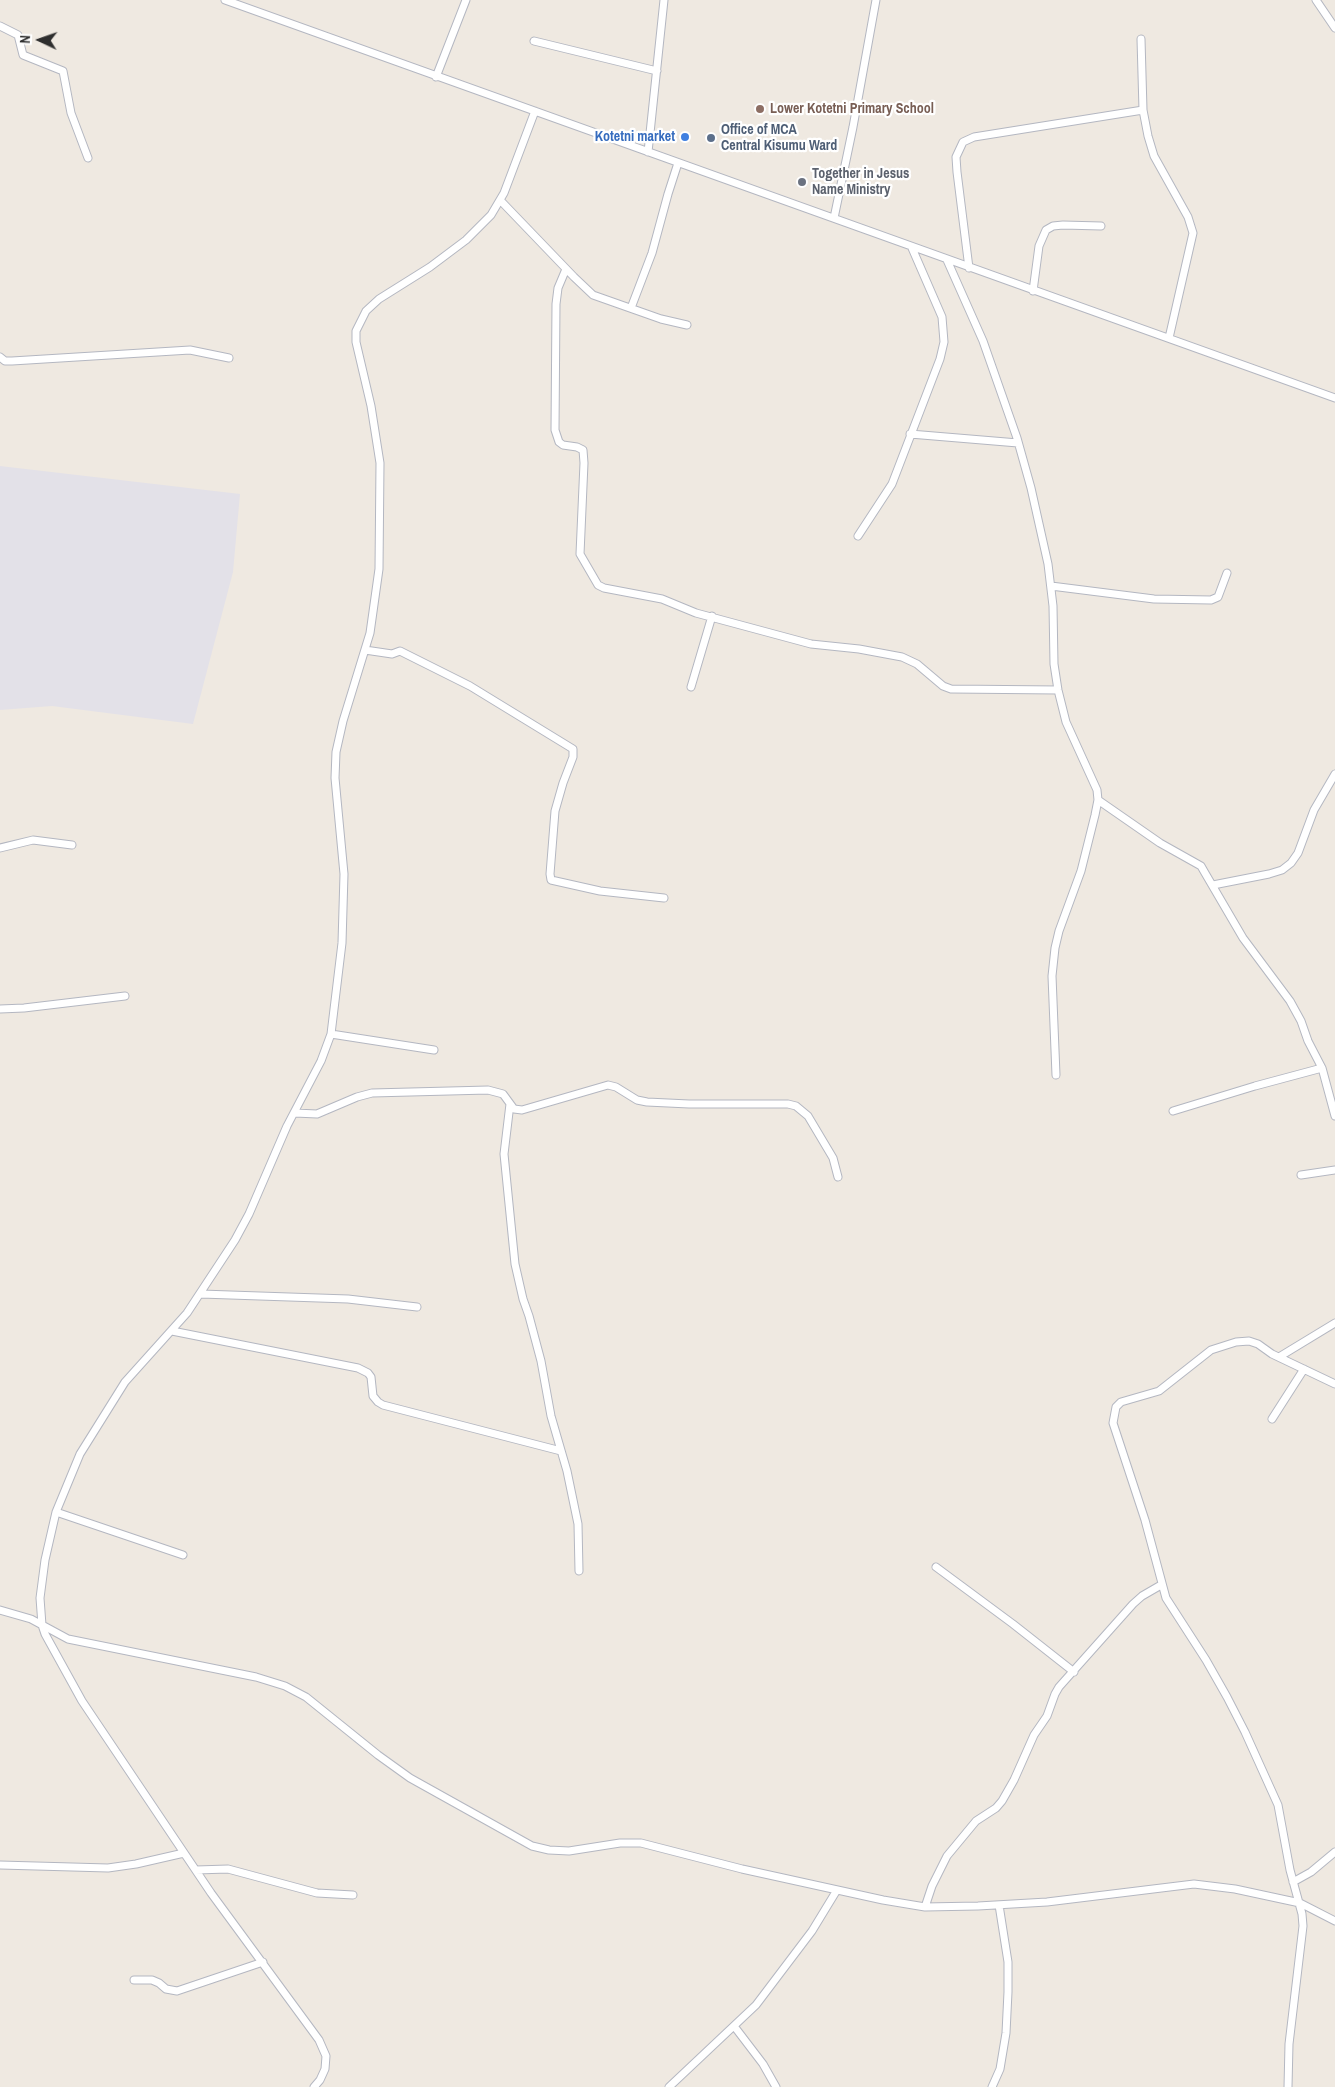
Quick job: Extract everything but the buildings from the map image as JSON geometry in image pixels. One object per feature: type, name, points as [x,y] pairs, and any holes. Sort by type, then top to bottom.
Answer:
[{"type":"street","points":[[225,0],[834,218],[912,248],[1335,398]]},
{"type":"street","points":[[436,77],[466,0]]},
{"type":"street","points":[[648,152],[664,0]]},
{"type":"street","points":[[834,218],[876,0]]},
{"type":"street","points":[[1316,0],[1335,28]]},
{"type":"street","points":[[0,26],[18,35],[23,55],[63,71],[71,113],[88,158]]},
{"type":"street","points":[[1141,39],[1143,110],[1154,156],[1188,216],[1193,233],[1169,338]]},
{"type":"street","points":[[534,41],[657,71]]},
{"type":"street","points":[[970,268],[956,157],[963,142],[974,137],[1143,110]]},
{"type":"street","points":[[314,2087],[325,2069],[326,2056],[319,2040],[184,1853],[82,1701],[58,1660],[42,1625],[40,1598],[42,1579],[56,1512],[80,1454],[103,1415],[131,1375],[172,1331],[201,1294],[235,1240],[249,1214],[275,1152],[322,1061],[331,1034],[342,943],[344,874],[335,778],[336,752],[343,721],[370,633],[379,569],[380,463],[373,414],[356,342],[356,331],[366,311],[379,299],[430,267],[466,240],[490,215],[504,193],[535,111]]},
{"type":"street","points":[[631,308],[652,253],[678,163]]},
{"type":"street","points":[[500,200],[593,295],[661,319],[687,325]]},
{"type":"street","points":[[1033,291],[1039,246],[1046,230],[1053,226],[1063,225],[1102,226]]},
{"type":"street","points":[[858,536],[892,484],[940,359],[944,342],[942,317],[912,248]]},
{"type":"street","points":[[947,260],[983,342],[1018,443],[1046,555],[1053,606],[1054,664],[1058,690],[1066,722],[1097,790],[1098,800],[1081,871],[1059,930],[1055,948],[1052,976],[1056,1075]]},
{"type":"street","points":[[566,269],[558,288],[556,304],[555,430],[559,442],[563,445],[577,447],[582,450],[584,455],[580,554],[598,585],[604,588],[662,599],[696,613],[811,644],[859,649],[902,657],[917,664],[943,686],[951,689],[1058,690]]},
{"type":"street","points":[[0,356],[5,361],[12,362],[190,350],[229,358]]},
{"type":"street","points":[[910,434],[1018,443]]},
{"type":"street","points":[[1051,586],[1154,599],[1211,600],[1218,597],[1227,573]]},
{"type":"street","points":[[691,687],[712,616]]},
{"type":"street","points":[[365,650],[392,654],[400,651],[470,686],[573,750],[573,758],[562,783],[556,811],[551,880],[600,891],[664,898]]},
{"type":"street","points":[[1213,886],[1269,874],[1282,870],[1291,863],[1301,845],[1314,810],[1335,774]]},
{"type":"street","points":[[1098,800],[1160,843],[1200,866],[1243,938],[1290,1001],[1322,1068],[1335,1116]]},
{"type":"street","points":[[0,848],[33,840],[72,845]]},
{"type":"street","points":[[0,1009],[125,996]]},
{"type":"street","points":[[331,1034],[434,1050]]},
{"type":"street","points":[[1173,1111],[1322,1068]]},
{"type":"street","points":[[295,1113],[317,1114],[357,1097],[372,1094],[488,1090],[503,1094],[514,1109],[522,1110],[608,1085],[616,1087],[637,1100],[647,1102],[796,1106],[808,1116],[833,1158],[838,1177]]},
{"type":"street","points":[[510,1104],[504,1154],[515,1264],[541,1361],[551,1416],[579,1530],[580,1571]]},
{"type":"street","points":[[1301,1175],[1335,1170]]},
{"type":"street","points":[[201,1294],[348,1299],[417,1307]]},
{"type":"street","points":[[1279,1357],[1335,1323]]},
{"type":"street","points":[[172,1331],[358,1368],[368,1372],[373,1396],[383,1405],[561,1451]]},
{"type":"street","points":[[1288,2087],[1289,2044],[1303,1926],[1300,1903],[1293,1882],[1282,1821],[1272,1789],[1236,1714],[1206,1660],[1173,1612],[1166,1598],[1145,1520],[1113,1423],[1116,1407],[1121,1402],[1159,1391],[1211,1350],[1236,1342],[1249,1341],[1258,1344],[1279,1357],[1335,1384]]},
{"type":"street","points":[[1272,1419],[1304,1369]]},
{"type":"street","points":[[56,1512],[183,1555]]},
{"type":"street","points":[[936,1568],[1074,1672]]},
{"type":"street","points":[[925,1907],[932,1886],[947,1856],[976,1821],[996,1808],[1002,1801],[1014,1780],[1034,1735],[1047,1716],[1055,1694],[1133,1604],[1142,1596],[1161,1585]]},
{"type":"street","points":[[0,1610],[42,1625],[68,1639],[256,1677],[284,1686],[306,1697],[378,1755],[410,1778],[532,1846],[550,1850],[569,1851],[620,1843],[641,1843],[742,1869],[883,1900],[925,1907],[1047,1902],[1194,1884],[1235,1889],[1300,1903],[1335,1921]]},
{"type":"street","points":[[1293,1882],[1311,1872],[1335,1852]]},
{"type":"street","points":[[0,1865],[108,1868],[184,1853]]},
{"type":"street","points":[[196,1870],[228,1869],[317,1893],[354,1895]]},
{"type":"street","points":[[669,2087],[756,2005],[790,1962],[837,1890]]},
{"type":"street","points":[[992,2087],[1000,2069],[1006,2033],[1008,1992],[1008,1962],[999,1905]]},
{"type":"street","points":[[134,1980],[152,1980],[159,1982],[166,1989],[177,1991],[263,1962]]},
{"type":"street","points":[[734,2026],[763,2064],[776,2087]]},
{"type":"shaded area","points":[[0,466],[240,494],[233,572],[193,724],[52,706],[0,710]]},
{"type":"place","name":"Lower Kotetni Primary School","points":[[760,109]]},
{"type":"place","name":"Kotetni market","points":[[685,137]]},
{"type":"place","name":"Office of MCA Central Kisumu Ward","points":[[711,138]]},
{"type":"place","name":"Together in Jesus Name Ministry","points":[[802,182]]}]
